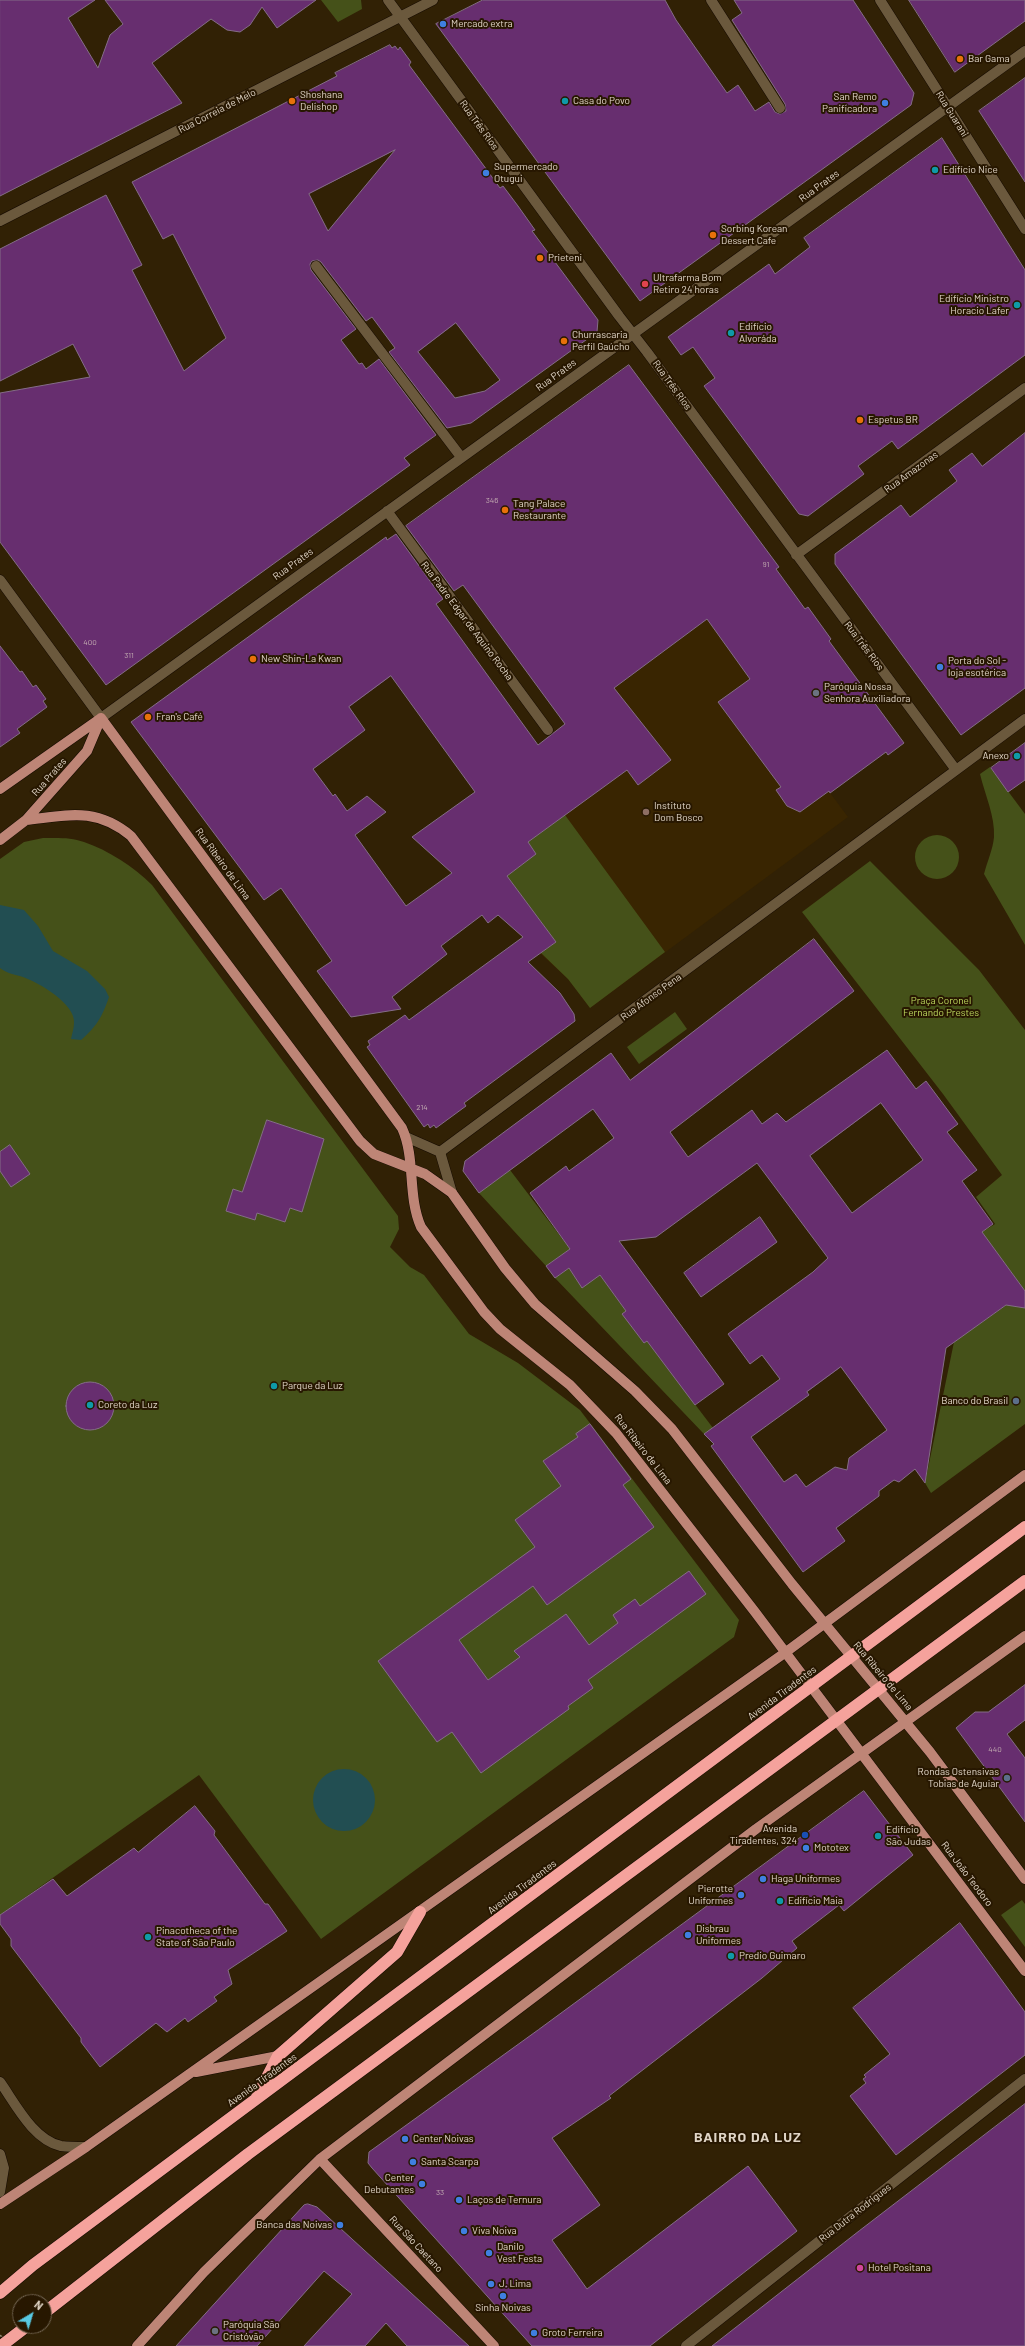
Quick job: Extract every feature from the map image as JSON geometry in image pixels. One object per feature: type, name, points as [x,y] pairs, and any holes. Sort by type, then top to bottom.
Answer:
[{"type":"highway","name":"Avenida Tiradentes","points":[[0,2293],[33,2265],[1025,1527]]},
{"type":"highway","points":[[52,2306],[270,2138],[1025,1581]]},
{"type":"highway","points":[[254,2102],[278,2056],[397,1952],[420,1912]]},
{"type":"highway","points":[[1,2346],[17,2334]]},
{"type":"main road","name":"Rua Prates","points":[[0,790],[101,718]]},
{"type":"main road","name":"Rua Prates","points":[[0,840],[26,820],[87,751],[101,718]]},
{"type":"main road","name":"Rua Ribeiro de Lima","points":[[101,718],[395,1118],[406,1137],[416,1214],[421,1226],[484,1312],[500,1329],[570,1385],[604,1419],[786,1652],[862,1754]]},
{"type":"main road","name":"Rua Ribeiro de Lima","points":[[26,820],[72,814],[89,815],[111,822],[131,836],[360,1141],[374,1154],[410,1168],[438,1182],[452,1193],[505,1268],[535,1304],[635,1390],[672,1429],[824,1624],[906,1722]]},
{"type":"main road","points":[[0,2204],[86,2147],[786,1652],[1025,1474]]},
{"type":"main road","points":[[140,2344],[204,2272],[320,2159],[756,1829],[1025,1636]]},
{"type":"main road","points":[[906,1722],[1025,1879]]},
{"type":"main road","name":"Rua João Teodoro","points":[[862,1754],[1025,1971]]},
{"type":"main road","points":[[191,2073],[278,2056]]},
{"type":"main road","name":"Rua São Caetano","points":[[320,2159],[494,2346]]},
{"type":"street","name":"Rua Três Rios","points":[[388,0],[956,770]]},
{"type":"street","name":"Rua Correia de Melo","points":[[0,221],[433,0]]},
{"type":"street","points":[[711,0],[780,108]]},
{"type":"street","name":"Rua Guarani","points":[[880,0],[1025,229]]},
{"type":"street","name":"Rua Prates","points":[[101,718],[1025,51]]},
{"type":"street","points":[[316,266],[461,457]]},
{"type":"street","name":"Rua Amazonas","points":[[796,555],[1025,388]]},
{"type":"street","name":"Rua Padre Edgar de Aquino Rocha","points":[[386,511],[548,730]]},
{"type":"street","name":"Rua Ribeiro de Lima","points":[[0,580],[101,718]]},
{"type":"street","points":[[956,770],[1025,719]]},
{"type":"street","name":"Rua Afonso Pena","points":[[440,1152],[861,842],[956,770]]},
{"type":"street","points":[[406,1137],[440,1152],[452,1193]]},
{"type":"street","name":"Rua Dutra Rodrigues","points":[[686,2346],[1025,2079]]},
{"type":"street","points":[[0,2082],[41,2135],[51,2142],[61,2146],[86,2147]]},
{"type":"street","points":[[0,2154],[4,2168],[0,2192]]},
{"type":"shaded area","name":"Instituto Dom Bosco","points":[[707,619],[750,679],[747,681],[848,817],[590,1008],[568,979],[412,837],[475,792]]},
{"type":"green space","points":[[321,0],[361,0],[362,9],[338,22]]},
{"type":"green space","points":[[990,767],[1025,814],[1025,945],[984,874],[994,837],[994,829],[980,774]]},
{"type":"green space","points":[[565,815],[665,952],[590,1008],[568,979],[541,953],[556,942],[507,876],[536,854],[528,842]]},
{"type":"green space","points":[[937,835],[949,839],[955,845],[959,857],[955,869],[949,875],[937,879],[925,875],[919,869],[915,857],[919,845],[925,839]]},
{"type":"green space","name":"Parque da Luz","points":[[43,838],[74,839],[93,845],[120,860],[152,885],[398,1216],[399,1229],[390,1247],[410,1267],[424,1275],[469,1334],[518,1363],[580,1410],[739,1620],[734,1637],[321,1939],[199,1775],[0,1915],[0,859],[24,842]]},
{"type":"green space","name":"Praça Coronel Fernando Prestes","points":[[870,861],[979,970],[1025,1030],[1025,1291],[982,1232],[995,1224],[976,1197],[1002,1175],[943,1094],[802,912]]},
{"type":"green space","points":[[675,1012],[687,1029],[639,1064],[627,1047]]},
{"type":"green space","points":[[510,1170],[570,1249],[546,1266],[479,1193]]},
{"type":"green space","points":[[569,1268],[582,1287],[600,1275],[626,1311],[623,1314],[644,1343],[647,1341],[713,1428],[704,1434],[555,1278]]},
{"type":"green space","points":[[1025,1292],[1025,1424],[931,1493],[925,1483],[954,1342]]},
{"type":"green space","points":[[1022,1900],[1025,1904],[1025,1947],[1001,1915]]},
{"type":"water","points":[[0,905],[24,910],[38,926],[53,951],[87,971],[105,989],[109,997],[104,1010],[95,1026],[81,1040],[71,1039],[74,1025],[73,1016],[63,1001],[38,984],[23,977],[8,973],[0,968]]},
{"type":"water","points":[[338,1769],[350,1769],[366,1778],[373,1788],[375,1800],[373,1812],[366,1822],[350,1831],[338,1831],[327,1826],[318,1817],[313,1806],[313,1794],[318,1783],[327,1774]]},
{"type":"building","points":[[0,0],[95,0],[68,18],[98,68],[110,35],[123,24],[105,0],[316,0],[277,28],[262,7],[250,25],[240,32],[227,30],[211,19],[152,63],[182,103],[0,196]]},
{"type":"building","points":[[483,0],[665,0],[676,20],[727,93],[738,85],[755,111],[769,102],[775,112],[780,114],[786,111],[785,104],[732,20],[742,13],[734,0],[853,0],[914,93],[911,105],[640,301],[436,24]]},
{"type":"building","points":[[909,0],[1025,0],[1025,21],[955,72]]},
{"type":"building","points":[[390,45],[392,48],[395,46],[398,50],[400,47],[411,62],[409,65],[500,188],[503,186],[518,206],[535,230],[532,231],[598,320],[597,332],[471,423],[447,428],[389,352],[395,348],[372,317],[366,321],[321,262],[318,260],[312,261],[310,264],[311,270],[356,329],[341,340],[359,364],[362,363],[366,369],[379,359],[436,435],[404,458],[410,465],[106,685],[0,542],[0,393],[90,377],[73,344],[0,381],[0,249],[106,195],[142,265],[132,270],[184,371],[226,338],[173,234],[163,239],[132,182],[337,76],[335,73]],"holes":[[[395,150],[328,231],[309,194]],[[456,323],[500,380],[485,391],[455,398],[418,352]]]},
{"type":"building","points":[[1025,78],[1025,182],[979,111]]},
{"type":"building","points":[[942,138],[1025,270],[1025,355],[898,449],[892,441],[858,466],[864,474],[808,516],[799,514],[704,386],[715,378],[693,347],[681,355],[668,337],[769,264],[775,274],[810,247],[804,238]]},
{"type":"building","points":[[629,365],[779,567],[776,569],[805,609],[808,607],[831,639],[829,641],[904,743],[888,755],[886,752],[830,793],[829,791],[800,812],[787,806],[776,790],[781,787],[718,702],[750,679],[707,619],[614,688],[671,760],[638,785],[627,770],[528,842],[536,854],[507,876],[556,942],[528,962],[560,993],[574,1014],[575,1021],[464,1103],[466,1106],[436,1128],[434,1125],[430,1128],[428,1124],[424,1127],[367,1047],[370,1045],[368,1041],[405,1015],[409,1020],[523,937],[498,915],[488,923],[482,915],[441,946],[447,954],[392,997],[401,1009],[351,1017],[317,971],[332,961],[281,888],[264,900],[131,722],[386,537],[387,540],[396,534],[443,599],[436,604],[538,745],[565,724],[463,585],[454,591],[406,526]],"holes":[[[391,676],[475,792],[412,837],[452,873],[406,906],[355,835],[386,812],[367,796],[347,811],[335,794],[333,796],[313,769],[365,730],[349,707]]]},
{"type":"building","points":[[1025,433],[1025,688],[961,735],[835,564],[835,554],[901,505],[910,517],[957,481],[949,470],[972,453],[982,466]]},
{"type":"building","points":[[0,646],[20,672],[22,671],[33,687],[36,685],[46,699],[43,701],[47,707],[17,729],[20,733],[0,747]]},
{"type":"building","name":"Anexo","points":[[1025,743],[1025,780],[1008,792],[991,768]]},
{"type":"building","points":[[814,939],[854,991],[670,1132],[688,1157],[752,1110],[762,1124],[777,1113],[786,1122],[887,1050],[916,1089],[926,1081],[958,1124],[947,1132],[977,1170],[962,1181],[993,1224],[982,1232],[1025,1291],[1025,1308],[1006,1305],[946,1348],[925,1483],[915,1469],[899,1482],[894,1480],[879,1491],[879,1496],[836,1528],[845,1541],[803,1572],[711,1446],[714,1444],[704,1434],[780,1379],[762,1355],[750,1364],[728,1334],[813,1272],[828,1258],[757,1163],[656,1237],[619,1241],[724,1384],[695,1405],[647,1341],[644,1343],[622,1314],[626,1311],[600,1275],[582,1288],[569,1268],[555,1278],[546,1266],[570,1249],[530,1193],[566,1166],[569,1171],[614,1138],[593,1109],[479,1193],[463,1171],[465,1161],[611,1053],[630,1080]],"holes":[[[881,1103],[923,1160],[852,1213],[810,1156]],[[841,1367],[887,1430],[849,1458],[847,1470],[835,1467],[806,1487],[796,1474],[784,1482],[751,1437],[809,1395],[807,1392]]]},
{"type":"building","points":[[267,1120],[324,1139],[302,1212],[290,1208],[285,1222],[257,1213],[255,1220],[226,1211],[233,1189],[242,1192]]},
{"type":"building","points":[[10,1145],[30,1174],[11,1187],[0,1171],[0,1152]]},
{"type":"building","points":[[760,1217],[777,1242],[701,1297],[684,1273]]},
{"type":"building","name":"Coreto da Luz","points":[[90,1382],[99,1384],[107,1389],[112,1397],[114,1406],[112,1415],[107,1423],[99,1428],[90,1430],[81,1428],[73,1423],[68,1415],[66,1406],[68,1397],[73,1389],[81,1384]]},
{"type":"building","points":[[590,1424],[631,1479],[623,1485],[654,1527],[547,1605],[533,1586],[459,1640],[488,1680],[520,1657],[514,1651],[566,1614],[589,1645],[618,1623],[613,1615],[635,1599],[640,1606],[689,1571],[706,1594],[588,1680],[593,1688],[568,1706],[569,1709],[481,1773],[452,1732],[437,1742],[378,1661],[535,1547],[515,1520],[561,1486],[543,1461],[578,1437],[576,1434]]},
{"type":"building","name":"Rondas Ostensivas Tobias de Aguiar","points":[[1025,1685],[1025,1720],[1007,1734],[1025,1758],[1025,1822],[956,1728],[975,1712],[988,1712]]},
{"type":"building","points":[[864,1791],[913,1855],[844,1911],[839,1905],[792,1941],[797,1948],[762,1978],[609,2096],[611,2098],[552,2138],[600,2205],[552,2240],[587,2289],[748,2166],[797,2231],[650,2346],[532,2346],[372,2168],[368,2163],[369,2152]]},
{"type":"building","name":"Pinacotheca of the State of São Paulo","points":[[195,1806],[215,1831],[214,1835],[265,1904],[268,1904],[287,1931],[228,1970],[232,1984],[214,1997],[217,2001],[188,2022],[185,2018],[167,2032],[156,2023],[100,2067],[81,2042],[81,2038],[11,1946],[11,1939],[0,1924],[0,1915],[53,1879],[67,1896],[134,1848],[138,1852]]},
{"type":"building","points":[[960,1923],[1025,2012],[1025,2055],[896,2155],[850,2096],[866,2083],[863,2079],[866,2077],[864,2075],[890,2054],[853,2008]]},
{"type":"building","points":[[1025,2104],[1025,2346],[712,2346],[859,2231]]},
{"type":"building","points":[[308,2204],[317,2207],[469,2346],[407,2346],[386,2323],[365,2346],[304,2346],[352,2294],[324,2271],[257,2346],[176,2346],[304,2205]]},
{"type":"railway","points":[[0,2337],[6,2346]]},
{"type":"place","name":"Mercado extra","points":[[443,24]]},
{"type":"place","name":"Bar Gama","points":[[960,59]]},
{"type":"place","name":"Shoshana Delishop","points":[[292,101]]},
{"type":"place","name":"Casa do Povo","points":[[565,101]]},
{"type":"place","name":"San Remo Panificadora","points":[[885,103]]},
{"type":"place","name":"Edifício Nice","points":[[935,170]]},
{"type":"place","name":"Supermercado Otugui","points":[[486,173]]},
{"type":"place","name":"Sorbing Korean Dessert Cafe","points":[[713,235]]},
{"type":"place","name":"Prieteni","points":[[540,258]]},
{"type":"place","name":"Ultrafarma Bom Retiro 24 horas","points":[[645,284]]},
{"type":"place","name":"Edifício Ministro Horacio Lafer","points":[[1017,305]]},
{"type":"place","name":"Edifício Alvoráda","points":[[731,333]]},
{"type":"place","name":"Churrascaria Perfil Gaúcho","points":[[564,341]]},
{"type":"place","name":"Espetus BR","points":[[860,420]]},
{"type":"place","name":"Tang Palace Restaurante","points":[[505,510]]},
{"type":"place","name":"New Shin-La Kwan","points":[[253,659]]},
{"type":"place","name":"Porta do Sol - loja esotérica","points":[[940,667]]},
{"type":"place","name":"Paróquia Nossa Senhora Auxiliadora","points":[[816,693]]},
{"type":"place","name":"Fran's Café","points":[[148,717]]},
{"type":"place","name":"Anexo","points":[[1017,756]]},
{"type":"place","name":"Instituto Dom Bosco","points":[[646,812]]},
{"type":"place","name":"Parque da Luz","points":[[274,1386]]},
{"type":"place","name":"Banco do Brasil","points":[[1016,1401]]},
{"type":"place","name":"Coreto da Luz","points":[[90,1405]]},
{"type":"place","name":"Rondas Ostensivas Tobias de Aguiar","points":[[1007,1778]]},
{"type":"place","name":"Avenida Tiradentes, 324","points":[[805,1835]]},
{"type":"place","name":"Edifício São Judas","points":[[878,1836]]},
{"type":"place","name":"Mototex","points":[[806,1848]]},
{"type":"place","name":"Haga Uniformes","points":[[763,1879]]},
{"type":"place","name":"Pierotte Uniformes","points":[[741,1895]]},
{"type":"place","name":"Edifício Maia","points":[[780,1901]]},
{"type":"place","name":"Disbrau Uniformes","points":[[688,1935]]},
{"type":"place","name":"Pinacotheca of the State of São Paulo","points":[[148,1937]]},
{"type":"place","name":"Predio Guimaro","points":[[731,1956]]},
{"type":"place","name":"Center Noivas","points":[[405,2139]]},
{"type":"place","name":"Santa Scarpa","points":[[413,2162]]},
{"type":"place","name":"Center Debutantes","points":[[422,2184]]},
{"type":"place","name":"Laços de Ternura","points":[[459,2200]]},
{"type":"place","name":"Banca das Noivas","points":[[340,2225]]},
{"type":"place","name":"Viva Noiva","points":[[464,2231]]},
{"type":"place","name":"Danilo Vest Festa","points":[[489,2253]]},
{"type":"place","name":"Hotel Positana","points":[[860,2268]]},
{"type":"place","name":"J. Lima","points":[[491,2284]]},
{"type":"place","name":"Sinha Noivas","points":[[503,2296]]},
{"type":"place","name":"Paróquia São Cristóvão","points":[[215,2331]]},
{"type":"place","name":"Groto Ferreira","points":[[534,2333]]},
{"type":"district","name":"BAIRRO DA LUZ","points":[[748,2137]]}]
